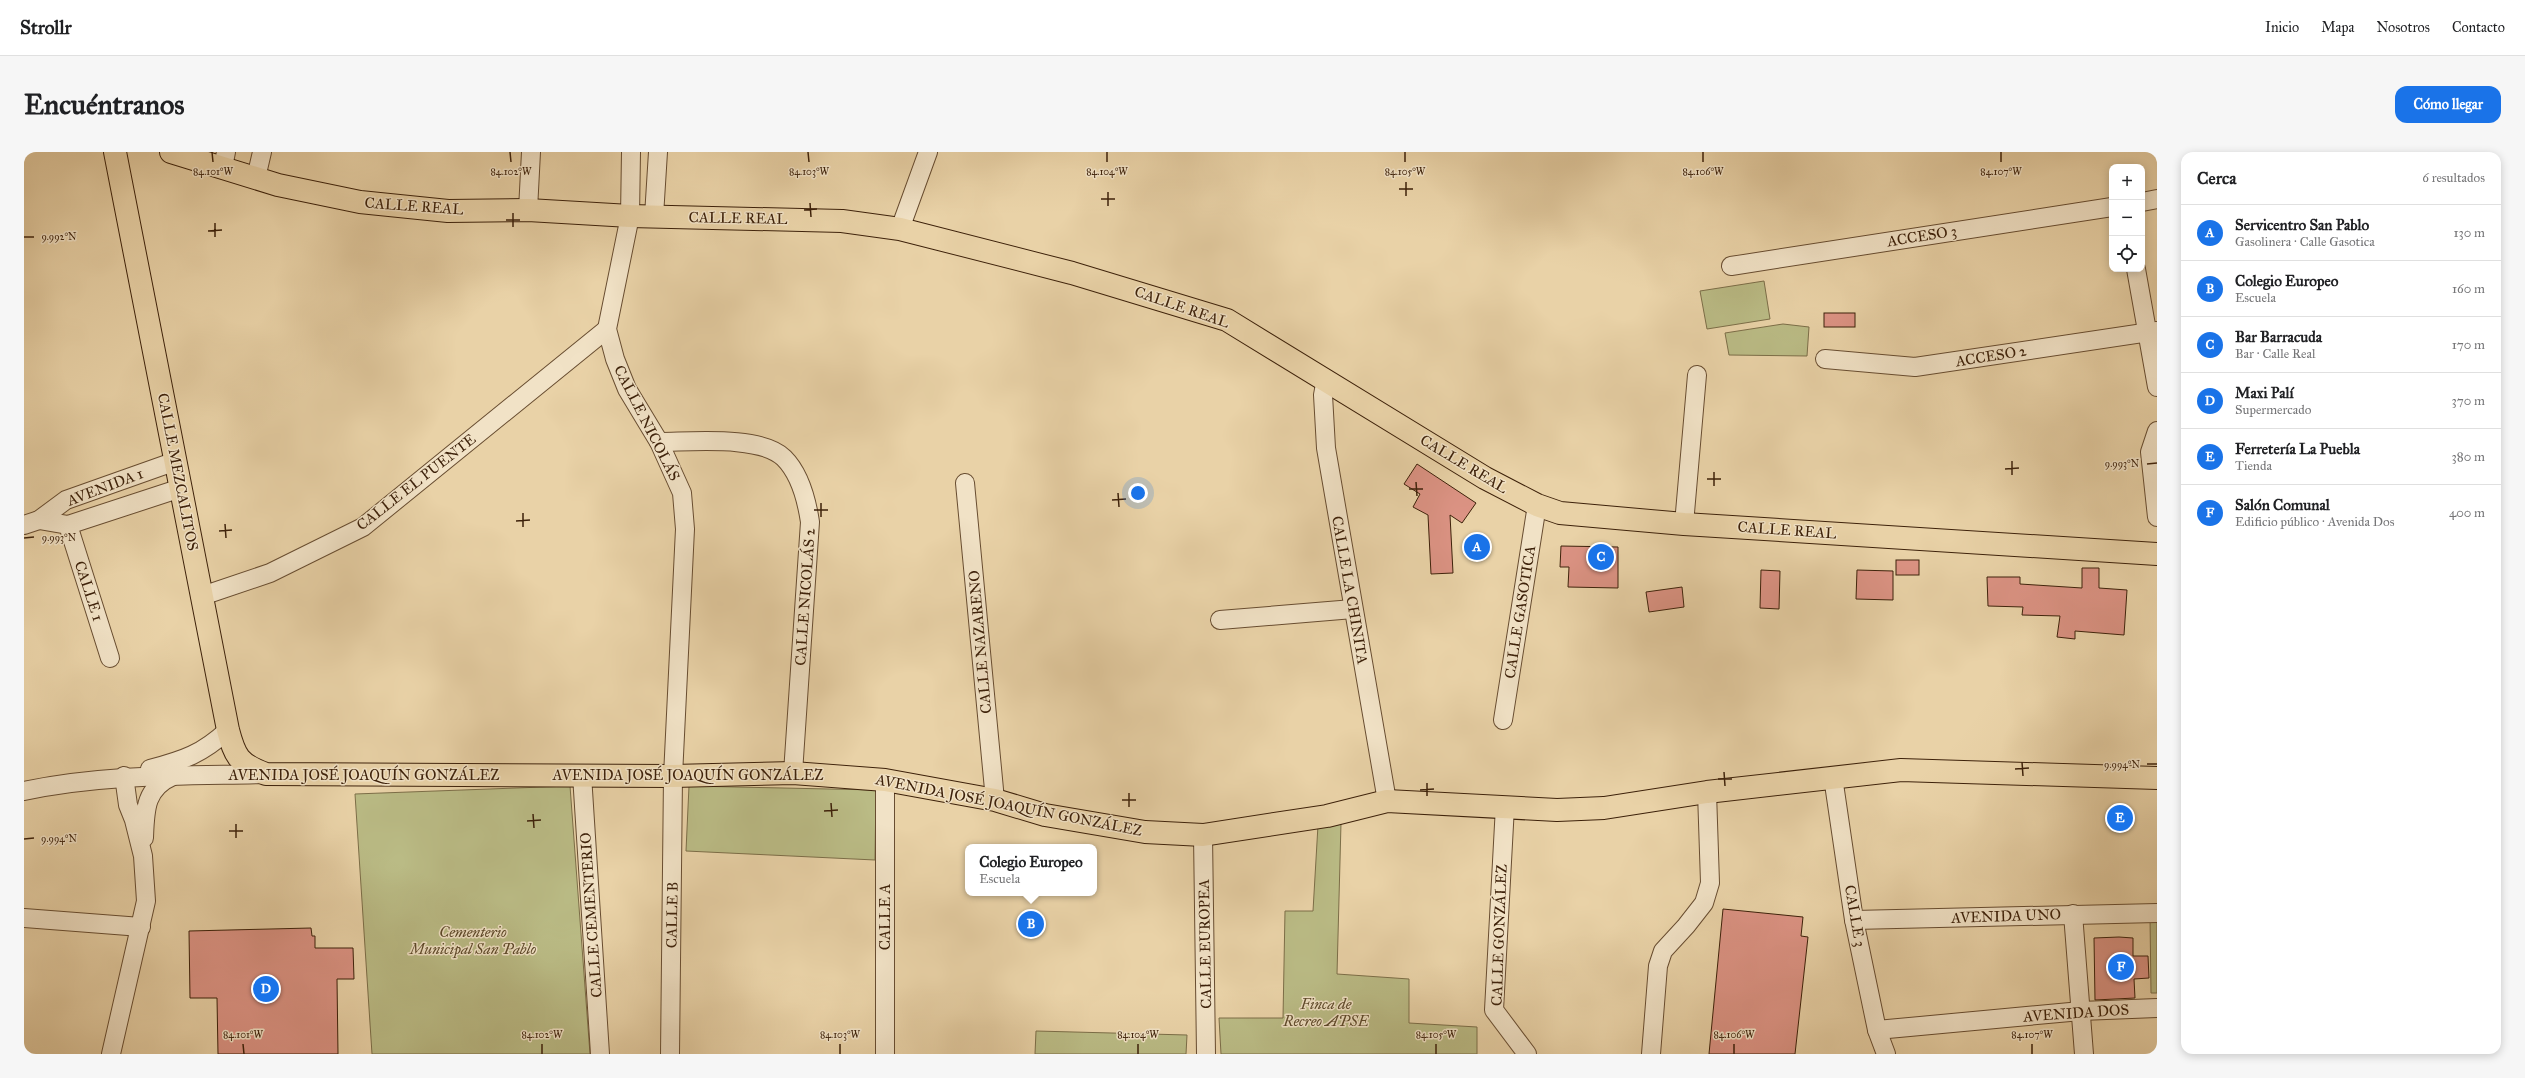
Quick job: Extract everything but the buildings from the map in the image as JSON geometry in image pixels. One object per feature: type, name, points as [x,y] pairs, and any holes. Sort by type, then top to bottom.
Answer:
[{"type":"main road","name":"CALLE MEZCALITOS","points":[[115,152],[228,730],[234,754],[248,768],[266,774]]},
{"type":"main road","name":"CALLE REAL","points":[[171,152],[225,159],[256,178],[360,202],[448,210],[528,210],[630,216],[842,221],[900,229],[1072,273],[1227,320],[1326,379],[1485,478],[1536,505],[1560,513],[1684,524],[2157,554]]},
{"type":"main road","name":"AVENIDA JOSÉ JOAQUÍN GONZÁLEZ","points":[[266,774],[673,776],[793,773],[885,780],[995,800],[1045,815],[1145,832],[1204,835],[1327,816],[1387,800],[1557,810],[1604,808],[1707,792],[1901,770],[2157,778]]},
{"type":"street","points":[[256,178],[262,152]]},
{"type":"street","points":[[528,210],[531,152]]},
{"type":"street","name":"CALLE NICOLÁS","points":[[631,152],[630,216],[607,330],[614,359],[627,389],[659,442],[682,493],[685,528],[673,776]]},
{"type":"street","points":[[654,216],[658,152]]},
{"type":"street","points":[[900,229],[928,152]]},
{"type":"street","points":[[2145,201],[2157,199]]},
{"type":"street","name":"ACCESO 3","points":[[1731,266],[2109,207]]},
{"type":"street","points":[[2137,272],[2152,331],[2157,388]]},
{"type":"street","name":"CALLE EL PUENTE","points":[[202,596],[270,573],[363,526],[607,330]]},
{"type":"street","name":"ACCESO 2","points":[[1825,359],[1915,367],[2152,331]]},
{"type":"street","points":[[1684,524],[1697,375]]},
{"type":"street","name":"CALLE LA CHINITA","points":[[1326,379],[1323,395],[1326,448],[1387,800]]},
{"type":"street","points":[[2157,431],[2150,452],[2157,517]]},
{"type":"street","name":"CALLE NICOLÁS 2","points":[[659,442],[752,444],[769,449],[784,458],[807,501],[810,522],[793,773]]},
{"type":"street","name":"AVENIDA 1","points":[[31,522],[66,500],[176,461]]},
{"type":"street","name":"CALLE NAZARENO","points":[[965,483],[995,800]]},
{"type":"street","name":"AVENIDA 1","points":[[31,522],[68,524],[181,488]]},
{"type":"street","name":"CALLE GASOTICA","points":[[1503,720],[1536,505]]},
{"type":"street","name":"CALLE 1","points":[[68,524],[110,658]]},
{"type":"street","points":[[1220,620],[1353,609]]},
{"type":"street","points":[[143,856],[134,820],[128,805],[124,776],[180,761],[209,748],[228,730]]},
{"type":"street","name":"AVENIDA JOSÉ JOAQUÍN GONZÁLEZ","points":[[24,791],[61,783],[124,776],[266,774]]},
{"type":"street","name":"CALLE CEMENTERIO","points":[[582,775],[600,1054]]},
{"type":"street","points":[[111,1054],[146,901],[143,856],[148,798],[159,783],[173,776]]},
{"type":"street","name":"CALLE B","points":[[670,1054],[673,776]]},
{"type":"street","name":"CALLE 3","points":[[1833,777],[1854,920],[1876,1030],[1886,1054]]},
{"type":"street","name":"CALLE A","points":[[885,780],[885,1054]]},
{"type":"street","points":[[1651,1054],[1658,966],[1663,951],[1686,926],[1704,902],[1710,883],[1707,792]]},
{"type":"street","name":"CALLE GONZÁLEZ","points":[[1505,806],[1494,1010],[1527,1054]]},
{"type":"street","name":"CALLE EUROPEA","points":[[1204,835],[1206,1054]]},
{"type":"street","name":"AVENIDA UNO","points":[[1854,920],[2157,913]]},
{"type":"street","points":[[2072,914],[2084,1054]]},
{"type":"street","points":[[24,918],[141,927]]},
{"type":"street","name":"AVENIDA DOS","points":[[1876,1030],[2081,1012],[2157,1008]]},
{"type":"green space","points":[[1764,281],[1770,319],[1707,329],[1700,291]]},
{"type":"green space","points":[[1783,324],[1809,327],[1807,356],[1729,355],[1725,333]]},
{"type":"green space","name":"Cementerio Municipal San Pablo","points":[[570,786],[590,1054],[372,1054],[355,794]]},
{"type":"green space","points":[[689,786],[876,790],[875,860],[686,851]]},
{"type":"green space","name":"Finca de Recreo APSE","points":[[1341,823],[1337,974],[1409,979],[1409,1023],[1477,1027],[1477,1054],[1221,1054],[1219,1018],[1283,1018],[1285,911],[1313,911],[1318,825]]},
{"type":"green space","points":[[2150,918],[2157,918],[2157,993],[2151,993]]},
{"type":"green space","points":[[1036,1031],[1187,1035],[1186,1054],[1035,1054]]},
{"type":"place","name":"Servicentro San Pablo","points":[[1477,547]]},
{"type":"place","name":"Bar Barracuda","points":[[1601,557]]},
{"type":"place","name":"Ferretería La Puebla","points":[[2120,818]]},
{"type":"place","name":"Colegio Europeo","points":[[1031,924]]},
{"type":"place","name":"Salón Comunal","points":[[2121,967]]},
{"type":"place","name":"Maxi Palí","points":[[266,989]]}]
